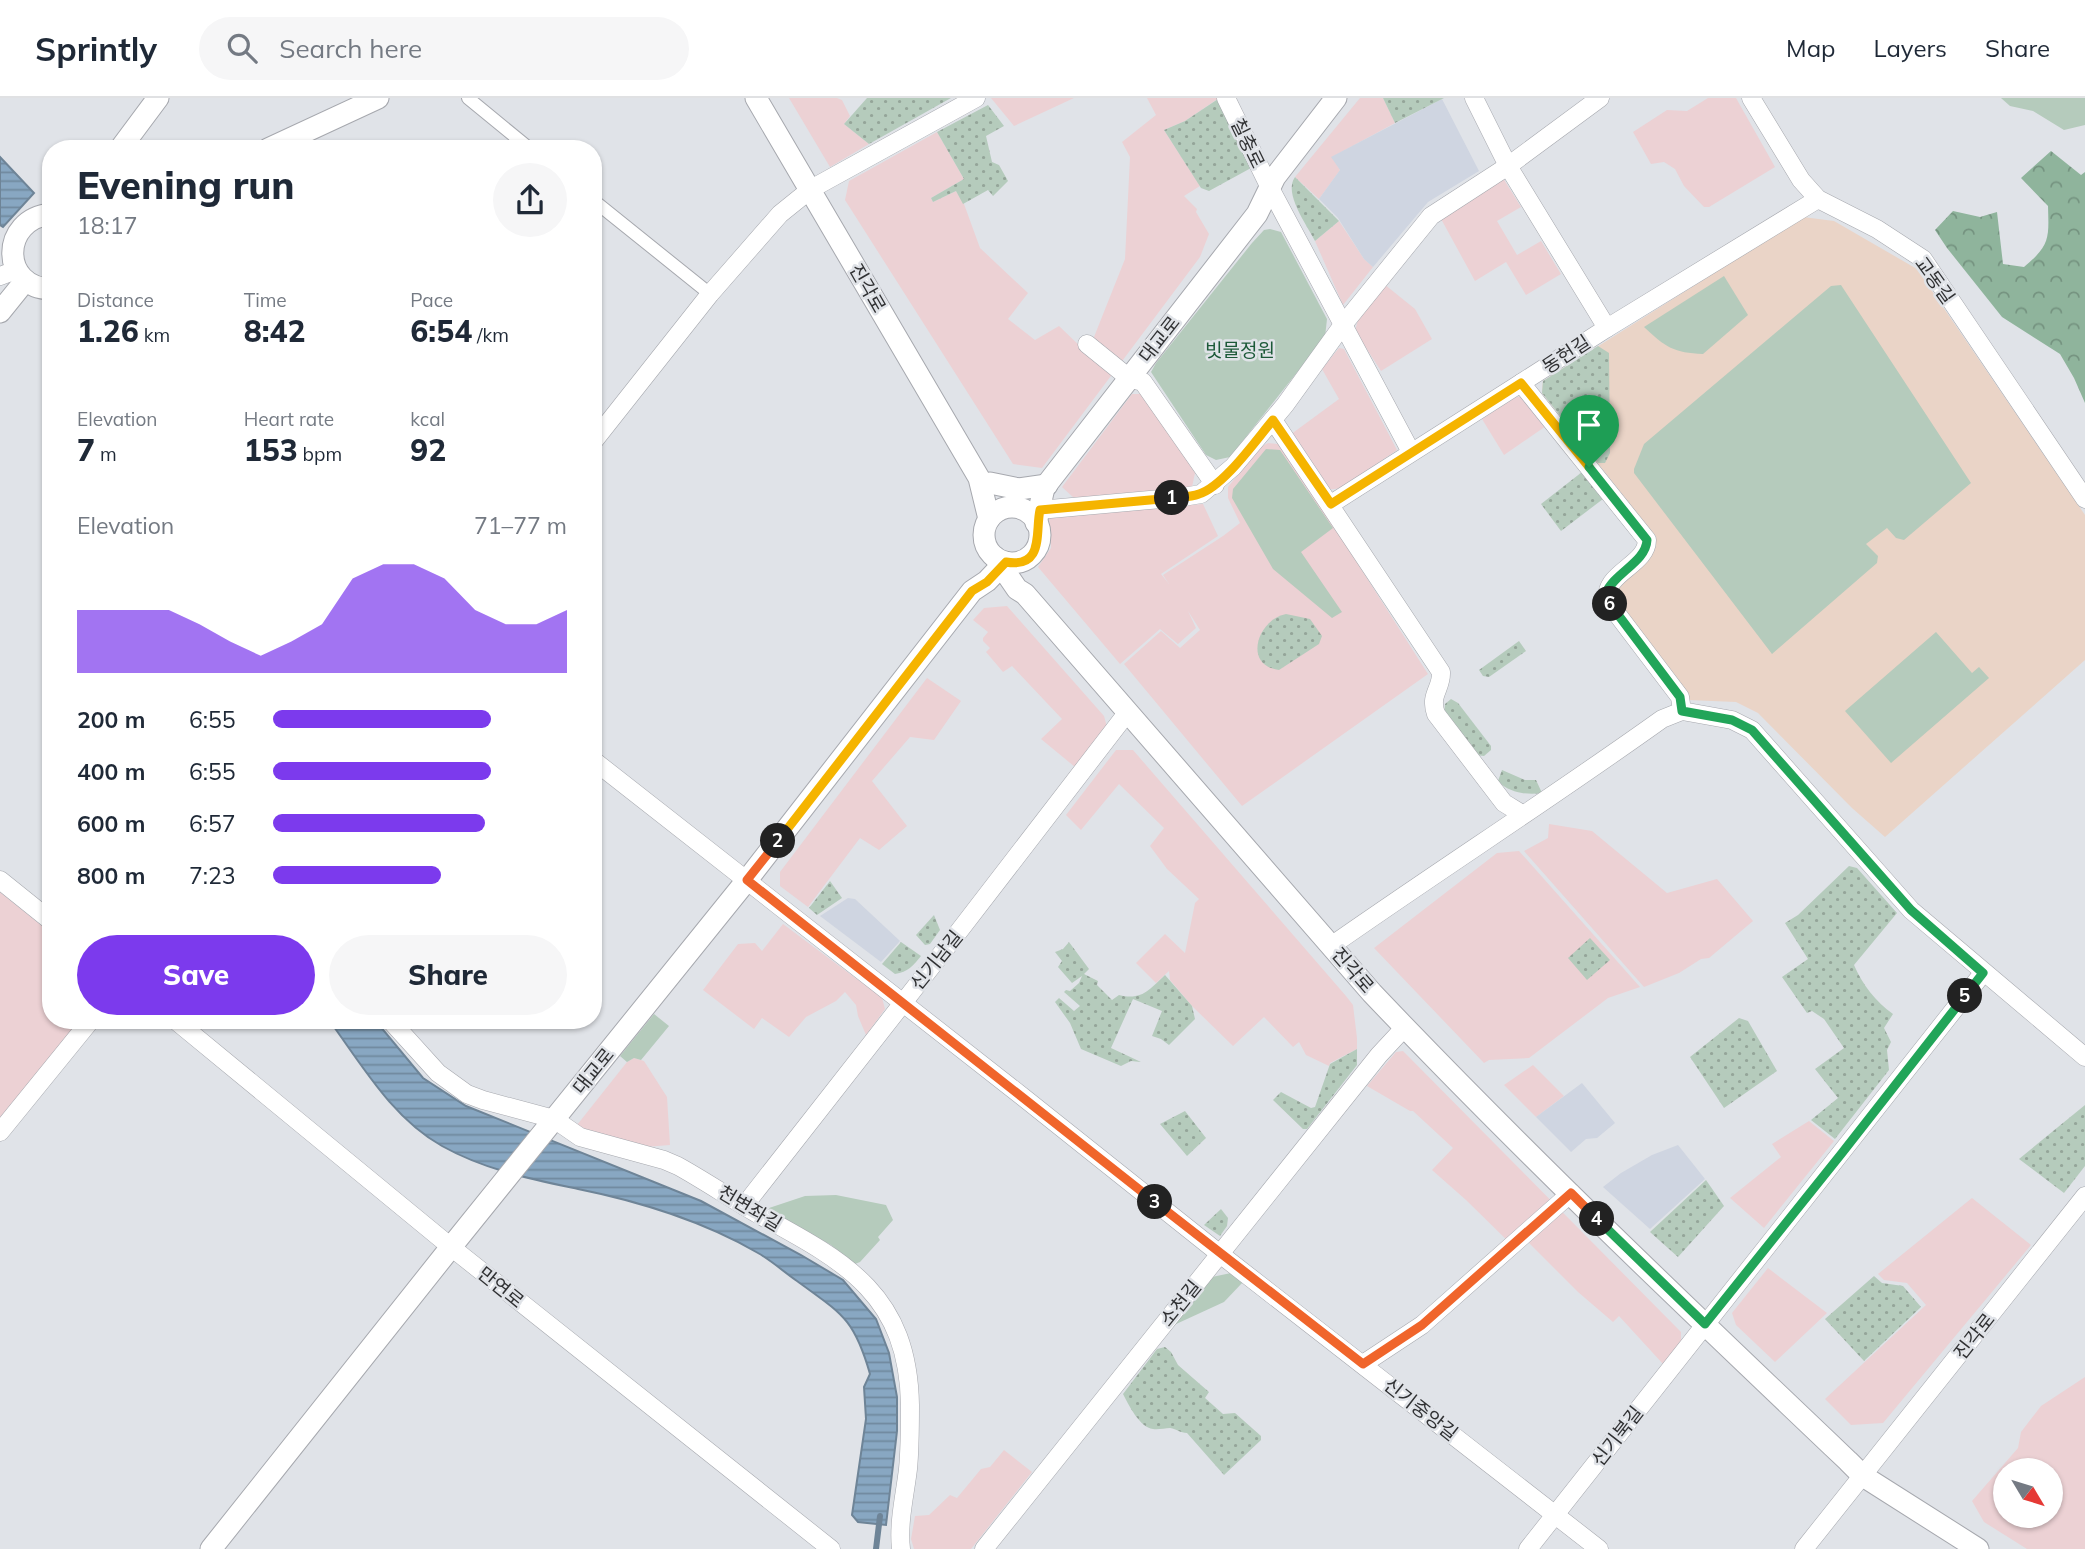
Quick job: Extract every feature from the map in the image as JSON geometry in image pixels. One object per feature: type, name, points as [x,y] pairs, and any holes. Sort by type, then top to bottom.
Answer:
[{"type":"street","points":[[127,140],[158,98]]},
{"type":"street","points":[[287,140],[378,98]]},
{"type":"street","points":[[468,98],[519,140]]},
{"type":"street","name":"진각로","points":[[756,98],[985,480]]},
{"type":"street","points":[[602,431],[764,230],[811,189],[976,98]]},
{"type":"street","name":"칠충로","points":[[1226,98],[1270,188]]},
{"type":"street","name":"대교로","points":[[1046,487],[1257,214],[1279,170],[1336,98]]},
{"type":"street","name":"동헌길","points":[[1474,98],[1508,166],[1607,328],[1521,383],[1647,540],[1646,550],[1609,585],[1606,593],[1608,603],[1680,697],[1682,711]]},
{"type":"street","points":[[985,480],[1003,500],[1038,517],[1201,494],[1215,485],[1233,467],[1273,420],[1342,326],[1431,216],[1508,166],[1600,98]]},
{"type":"street","name":"교동길","points":[[1751,98],[1801,180],[1818,199],[1877,229],[1923,259],[2085,499]]},
{"type":"street","points":[[1270,188],[1411,452]]},
{"type":"street","points":[[1607,328],[1818,199]]},
{"type":"street","points":[[602,207],[710,294]]},
{"type":"street","points":[[0,312],[14,276],[12,250],[15,236],[23,224],[42,216]]},
{"type":"street","points":[[14,276],[42,288]]},
{"type":"street","points":[[1087,344],[1129,378],[1143,382],[1215,485]]},
{"type":"street","points":[[1331,504],[1521,383]]},
{"type":"street","points":[[1273,420],[1441,672],[1441,679],[1433,697],[1436,714],[1504,803],[1522,814]]},
{"type":"street","points":[[985,480],[1019,489],[1046,487]]},
{"type":"street","points":[[985,480],[989,519]]},
{"type":"street","points":[[1024,594],[984,531],[989,519],[1001,509],[1016,508],[1032,494],[1046,487]]},
{"type":"street","points":[[1003,559],[1034,551],[1038,544],[1038,517],[1046,487]]},
{"type":"street","name":"대교로","points":[[211,1549],[747,880],[972,591],[972,581],[982,568],[1003,559]]},
{"type":"street","points":[[972,591],[1024,594]]},
{"type":"street","name":"진각로","points":[[1024,594],[1405,1027],[1571,1193],[1863,1476],[1978,1549]]},
{"type":"street","points":[[1331,946],[1522,814],[1559,793],[1662,719],[1682,711],[1732,720],[1752,730],[1911,910],[2085,1056]]},
{"type":"street","name":"신기남길","points":[[744,1206],[1127,713]]},
{"type":"street","name":"신기중앙길","points":[[602,767],[1220,1254],[1600,1549]]},
{"type":"street","points":[[0,880],[42,914]]},
{"type":"street","points":[[1705,1324],[1983,973]]},
{"type":"street","name":"소천길","points":[[984,1549],[1379,1055],[1405,1027]]},
{"type":"street","points":[[0,1132],[84,1029]]},
{"type":"street","name":"만연로","points":[[186,1029],[451,1247],[831,1549]]},
{"type":"street","name":"천변좌길","points":[[398,1029],[438,1073],[467,1094],[580,1137],[664,1160],[823,1252],[850,1271],[874,1293],[894,1325],[904,1355],[910,1403],[901,1549]]},
{"type":"street","points":[[1363,1364],[1422,1325],[1571,1193]]},
{"type":"street","name":"진각로","points":[[1863,1476],[2085,1196]]},
{"type":"street","name":"신기북길","points":[[1528,1549],[1705,1324]]},
{"type":"street","points":[[1804,1549],[1863,1476]]},
{"type":"shaded area","points":[[789,98],[842,100],[850,116],[844,124],[869,144],[830,167]]},
{"type":"shaded area","points":[[991,98],[1074,98],[1014,126]]},
{"type":"shaded area","points":[[1147,98],[1219,98],[1185,121],[1164,130],[1200,186],[1184,196],[1197,209],[1196,212],[1209,234],[1200,257],[1042,468],[1013,464],[845,200],[849,181],[937,132],[964,179],[931,198],[933,202],[956,191],[964,204],[980,248],[1028,293],[1008,319],[1035,340],[1059,326],[1083,349],[1094,337],[1125,259],[1130,157],[1122,142],[1156,115]]},
{"type":"shaded area","points":[[1360,98],[1383,98],[1395,123],[1332,157],[1340,170],[1319,199],[1295,177]]},
{"type":"shaded area","points":[[1708,98],[1736,98],[1775,167],[1709,207],[1704,207],[1684,186],[1675,169],[1664,162],[1651,164],[1633,132],[1667,110],[1687,111]]},
{"type":"shaded area","points":[[1442,99],[1479,171],[1428,202],[1373,267],[1364,259],[1338,218],[1319,199],[1340,170],[1331,157]]},
{"type":"shaded area","points":[[1503,178],[1521,207],[1497,221],[1517,255],[1541,241],[1561,274],[1526,295],[1506,262],[1475,281],[1440,217]]},
{"type":"shaded area","points":[[1803,217],[1834,221],[1917,269],[2085,515],[2085,660],[1885,837],[1852,808],[1758,713],[1736,702],[1688,700],[1614,597],[1616,586],[1655,547],[1656,537],[1542,393],[1543,381]]},
{"type":"shaded area","points":[[1339,221],[1364,259],[1373,267],[1343,305],[1315,241]]},
{"type":"shaded area","points":[[1384,284],[1415,309],[1432,339],[1381,371],[1355,331],[1359,316]]},
{"type":"shaded area","points":[[1339,348],[1344,349],[1397,450],[1342,488],[1326,490],[1290,435],[1339,399],[1322,369]]},
{"type":"shaded area","points":[[1132,394],[1146,394],[1195,473],[1192,487],[1176,493],[1074,498],[1062,487]]},
{"type":"shaded area","points":[[1525,396],[1546,426],[1504,455],[1482,419],[1515,397]]},
{"type":"shaded area","points":[[1268,443],[1284,448],[1428,674],[1242,806],[1124,664],[1161,631],[1180,648],[1200,630],[1188,611],[1196,628],[1178,644],[1160,629],[1120,664],[1038,567],[1051,548],[1049,516],[1203,504],[1218,536],[1161,574],[1169,584],[1163,575],[1240,523],[1228,498],[1228,487],[1259,448]]},
{"type":"shaded area","points":[[1007,606],[1104,716],[1107,727],[1075,767],[1041,739],[1062,719],[1012,666],[1003,672],[986,652],[990,648],[983,638],[988,632],[973,620],[984,608]]},
{"type":"shaded area","points":[[927,678],[961,701],[934,740],[910,737],[872,781],[907,826],[879,850],[860,838],[808,907],[780,886],[780,872]]},
{"type":"shaded area","points":[[1116,750],[1133,750],[1346,996],[1353,1005],[1357,1049],[1329,1066],[1306,1055],[1299,1042],[1293,1047],[1264,1017],[1233,1046],[1192,1006],[1170,980],[1169,971],[1156,983],[1136,963],[1165,934],[1185,953],[1195,903],[1199,899],[1167,869],[1150,846],[1164,828],[1119,784],[1081,830],[1066,815]]},
{"type":"shaded area","points":[[1549,824],[1592,831],[1667,893],[1717,879],[1753,921],[1709,958],[1701,959],[1679,973],[1644,987],[1524,851],[1548,838]]},
{"type":"shaded area","points":[[1519,851],[1640,987],[1608,998],[1529,1058],[1489,1060],[1484,1063],[1374,948],[1497,853]]},
{"type":"shaded area","points":[[0,892],[42,926],[42,1029],[84,1029],[0,1132]]},
{"type":"shaded area","points":[[848,898],[855,899],[900,941],[881,962],[820,916]]},
{"type":"shaded area","points":[[783,924],[858,980],[861,977],[881,994],[885,1009],[866,1035],[856,1005],[845,992],[836,1001],[806,1017],[789,1037],[762,1018],[754,1029],[703,990],[738,944],[755,943],[762,951]]},
{"type":"shaded area","points":[[1403,1051],[1681,1332],[1681,1342],[1663,1364],[1619,1316],[1613,1322],[1578,1292],[1528,1242],[1517,1250],[1432,1170],[1453,1148],[1413,1111],[1367,1086],[1396,1052]]},
{"type":"shaded area","points":[[634,1058],[644,1061],[667,1097],[670,1145],[645,1147],[577,1125],[627,1062]]},
{"type":"shaded area","points":[[1533,1065],[1564,1096],[1536,1117],[1504,1085]]},
{"type":"shaded area","points":[[1582,1083],[1615,1123],[1597,1138],[1586,1139],[1571,1152],[1536,1117]]},
{"type":"shaded area","points":[[1809,1121],[1834,1141],[1764,1228],[1730,1198],[1781,1157],[1772,1144]]},
{"type":"shaded area","points":[[1678,1145],[1705,1179],[1650,1229],[1603,1187],[1652,1155]]},
{"type":"shaded area","points":[[1972,1198],[2031,1245],[1883,1423],[1851,1425],[1825,1399],[1926,1305],[1907,1283],[1884,1280],[1878,1274]]},
{"type":"shaded area","points":[[1768,1268],[1827,1313],[1775,1362],[1736,1325],[1732,1313]]},
{"type":"shaded area","points":[[2085,1377],[2085,1549],[2027,1549],[1994,1528],[2063,1528],[2063,1458],[2009,1458],[2018,1448],[2021,1432],[2041,1406]]},
{"type":"shaded area","points":[[1004,1450],[1032,1472],[971,1549],[914,1549],[911,1539],[915,1516],[929,1515],[950,1495],[957,1498],[981,1469],[990,1467]]},
{"type":"shaded area","points":[[1993,1477],[1993,1528],[1984,1522],[1972,1501]]},
{"type":"green space","points":[[867,98],[951,98],[869,144],[844,124]]},
{"type":"green space","points":[[1383,98],[1444,98],[1395,123]]},
{"type":"green space","points":[[2001,98],[2085,98],[2085,125],[2064,130],[2033,111],[2010,106]]},
{"type":"green space","points":[[1218,99],[1251,168],[1209,191],[1201,188],[1164,130],[1185,121]]},
{"type":"green space","points":[[988,105],[1004,126],[986,136],[992,162],[999,165],[1008,181],[993,196],[988,190],[963,204],[956,191],[933,202],[931,198],[964,179],[937,132]]},
{"type":"green space","points":[[2051,151],[2081,175],[2085,172],[2085,403],[2060,354],[2002,317],[1935,230],[1953,211],[1980,217],[1997,212],[2003,264],[2024,267],[2039,253],[2046,241],[2048,206],[2021,178]]},
{"type":"green space","points":[[1295,177],[1339,221],[1315,241],[1294,200],[1292,184]]},
{"type":"green space","name":"빗물정원","points":[[1264,230],[1281,232],[1327,319],[1325,337],[1230,457],[1216,460],[1206,455],[1151,372],[1252,243]]},
{"type":"green space","points":[[1724,276],[1748,315],[1703,354],[1670,348],[1644,327]]},
{"type":"green space","points":[[1841,285],[1971,483],[1904,540],[1896,538],[1887,528],[1866,544],[1878,556],[1877,563],[1772,654],[1634,473],[1634,469],[1644,444],[1831,286]]},
{"type":"green space","points":[[1598,346],[1609,353],[1610,453],[1605,463],[1598,463],[1542,393],[1543,381]]},
{"type":"green space","points":[[1266,449],[1280,450],[1333,528],[1301,552],[1342,612],[1332,618],[1273,569],[1232,498],[1233,489]]},
{"type":"green space","points":[[1582,472],[1603,499],[1561,531],[1541,504]]},
{"type":"green space","points":[[1286,614],[1310,619],[1322,636],[1319,644],[1279,670],[1261,660],[1258,642],[1268,624]]},
{"type":"green space","points":[[1936,632],[1972,673],[1979,667],[1989,678],[1891,763],[1845,711]]},
{"type":"green space","points":[[1519,641],[1526,651],[1489,677],[1483,676],[1479,670]]},
{"type":"green space","points":[[1451,699],[1458,703],[1491,746],[1491,750],[1484,756],[1476,755],[1444,714],[1445,704]]},
{"type":"green space","points":[[1502,770],[1525,780],[1536,780],[1542,793],[1524,793],[1507,788],[1498,781]]},
{"type":"green space","points":[[1849,866],[1857,868],[1897,913],[1854,965],[1870,992],[1893,1014],[1884,1028],[1891,1042],[1887,1050],[1889,1070],[1835,1139],[1811,1120],[1838,1098],[1815,1069],[1844,1048],[1824,1019],[1812,1011],[1807,1013],[1782,977],[1808,959],[1785,923],[1798,915]]},
{"type":"green space","points":[[830,881],[842,898],[817,915],[809,908]]},
{"type":"green space","points":[[934,915],[940,930],[930,944],[925,945],[916,935]]},
{"type":"green space","points":[[1590,938],[1610,960],[1587,980],[1568,958]]},
{"type":"green space","points":[[901,942],[921,956],[910,968],[895,974],[882,964]]},
{"type":"green space","points":[[1069,942],[1089,969],[1084,974],[1098,981],[1097,985],[1112,1000],[1119,995],[1140,995],[1165,975],[1192,1006],[1195,1019],[1169,1045],[1152,1036],[1162,1011],[1133,999],[1111,1048],[1141,1062],[1131,1061],[1121,1066],[1081,1049],[1070,1023],[1055,1002],[1059,998],[1074,1011],[1080,1006],[1064,992],[1070,991],[1079,983],[1082,976],[1072,983],[1058,967],[1062,961],[1055,952],[1063,949]]},
{"type":"green space","points":[[654,1014],[669,1026],[641,1060],[634,1058],[627,1062],[620,1056]]},
{"type":"green space","points":[[1739,1018],[1748,1021],[1777,1071],[1724,1108],[1690,1057]]},
{"type":"green space","points":[[1357,1049],[1357,1065],[1307,1129],[1303,1129],[1273,1100],[1281,1092],[1311,1108],[1315,1107],[1330,1064]]},
{"type":"green space","points":[[2085,1105],[2085,1166],[2064,1193],[2019,1159]]},
{"type":"green space","points":[[1185,1111],[1206,1138],[1187,1156],[1160,1124]]},
{"type":"green space","points":[[1706,1180],[1724,1206],[1678,1257],[1650,1232]]},
{"type":"green space","points":[[836,1195],[886,1205],[893,1220],[878,1237],[880,1240],[855,1264],[831,1245],[771,1212],[769,1208],[805,1196]]},
{"type":"green space","points":[[1221,1209],[1228,1218],[1227,1226],[1220,1236],[1204,1225]]},
{"type":"green space","points":[[1231,1273],[1243,1282],[1224,1302],[1174,1325],[1212,1277]]},
{"type":"green space","points":[[1874,1276],[1882,1283],[1903,1286],[1921,1307],[1864,1361],[1825,1319]]},
{"type":"green space","points":[[1165,1347],[1178,1365],[1209,1392],[1205,1398],[1223,1414],[1235,1413],[1261,1436],[1261,1440],[1224,1475],[1187,1433],[1170,1428],[1153,1429],[1144,1425],[1123,1394],[1157,1349]]},
{"type":"water","points":[[0,157],[34,193],[3,227],[0,225]]},
{"type":"water","points":[[335,1029],[382,1029],[423,1078],[466,1106],[701,1201],[843,1280],[876,1319],[889,1353],[897,1397],[897,1431],[886,1525],[858,1522],[852,1515],[866,1419],[864,1387],[870,1374],[858,1340],[836,1310],[763,1256],[694,1222],[647,1206],[492,1168],[442,1146],[408,1121],[366,1072]]},
{"type":"waterway","points":[[876,1549],[880,1516]]},
{"type":"route","points":[[1521,383],[1589,467],[1647,540],[1646,550],[1609,585],[1606,593],[1608,603],[1680,697],[1682,711],[1732,720],[1752,730],[1911,910],[1983,973],[1705,1324],[1571,1193],[1422,1325],[1363,1364],[747,880],[972,591],[987,582],[1006,562],[1020,561],[1034,551],[1038,544],[1037,523],[1040,510],[1201,494],[1215,485],[1233,467],[1273,420],[1331,504],[1521,383]]}]
